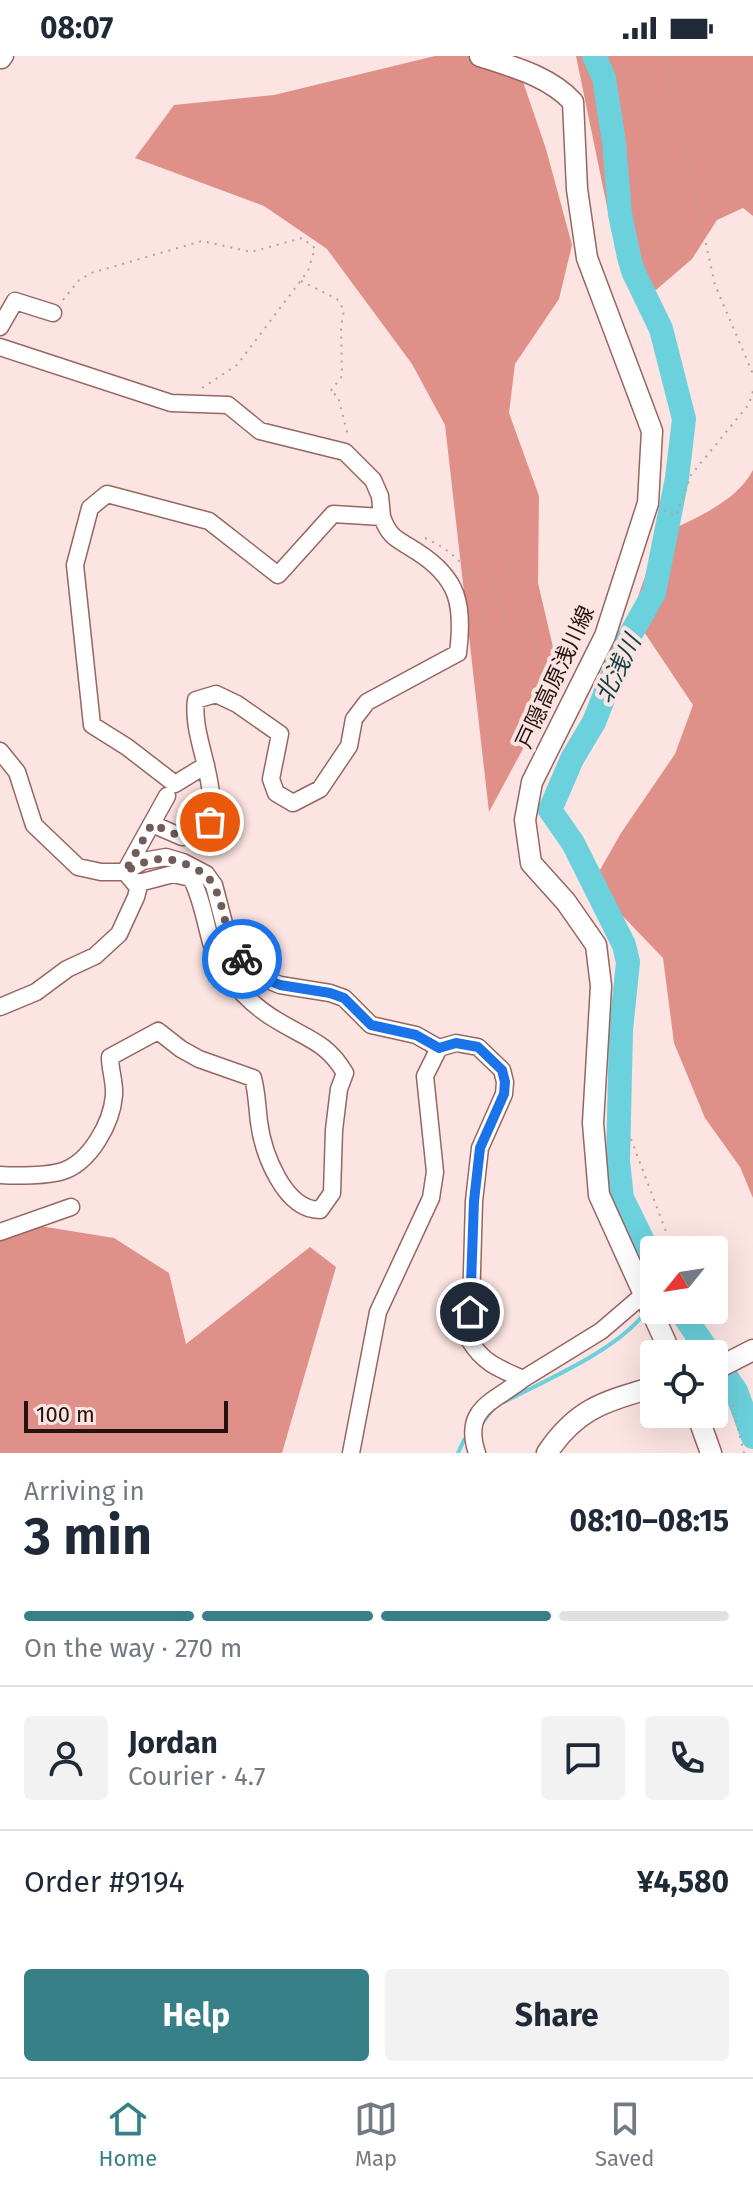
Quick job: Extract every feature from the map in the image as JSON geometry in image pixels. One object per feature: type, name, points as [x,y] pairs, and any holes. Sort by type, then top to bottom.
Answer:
[{"type":"main road","name":"戸隠高原浅川線","points":[[480,56],[520,69],[559,87],[573,102],[577,189],[587,258],[652,431],[648,503],[605,636],[532,782],[525,820],[531,863],[566,902],[596,945],[601,986],[593,1123],[599,1195],[640,1289]]},
{"type":"main road","points":[[728,1363],[753,1350]]},
{"type":"main road","points":[[547,1453],[561,1432],[586,1411],[640,1392]]},
{"type":"main road","points":[[702,1428],[711,1453]]},
{"type":"street","points":[[0,59],[5,56]]},
{"type":"street","points":[[0,327],[15,301],[53,313]]},
{"type":"street","points":[[0,347],[171,403],[228,405],[260,431],[342,451],[373,480],[388,532],[436,564],[453,584],[462,625],[458,653],[367,702],[354,719],[349,746],[320,789],[293,803],[276,793],[271,779],[280,734],[237,704],[216,694],[196,700],[194,713],[206,765],[210,822],[201,835],[182,837],[152,824]]},
{"type":"street","points":[[206,765],[175,784],[92,725],[75,565],[90,508],[107,494],[209,521],[278,575],[333,514],[382,517]]},
{"type":"street","points":[[0,751],[17,772],[34,825],[78,867],[101,872],[125,872],[143,861],[166,857],[183,862],[206,874],[214,885],[226,931],[235,951],[247,966],[263,978],[280,985],[344,998],[371,1025],[416,1035],[439,1048],[456,1043],[478,1047],[502,1070],[504,1094],[480,1148],[474,1201],[470,1341],[490,1365],[523,1379]]},
{"type":"street","points":[[125,872],[167,796]]},
{"type":"street","points":[[0,1175],[63,1171],[82,1159],[91,1150],[112,1105],[114,1093],[110,1057],[158,1031],[199,1059],[253,1078],[259,1098],[259,1121],[264,1141],[281,1182],[295,1200],[309,1210],[320,1210],[332,1193],[334,1130],[339,1089],[345,1073],[335,1056],[321,1043],[253,1005],[220,968],[200,894],[191,878],[173,874],[135,884],[125,872]]},
{"type":"street","points":[[0,1007],[36,992],[67,969],[95,956],[119,934],[140,882]]},
{"type":"street","points":[[351,1453],[378,1312],[431,1198],[435,1172],[425,1076],[439,1048]]},
{"type":"street","points":[[0,1232],[71,1207]]},
{"type":"street","points":[[476,1449],[474,1424],[479,1410],[601,1331],[640,1301]]},
{"type":"path","points":[[667,56],[667,87],[681,131],[715,285],[753,374]]},
{"type":"path","points":[[53,313],[79,280],[91,273],[202,241],[251,252],[302,238],[315,248],[308,271],[237,365],[196,392]]},
{"type":"path","points":[[300,281],[337,299],[344,310],[341,326],[342,376],[330,392],[338,396],[349,438],[342,451]]},
{"type":"path","points":[[648,503],[676,516],[691,475],[749,404],[753,391]]},
{"type":"path","points":[[416,534],[444,547],[467,568],[482,598],[490,638],[496,640],[502,635],[504,622],[482,537],[485,533],[497,540],[530,618],[547,711],[559,725]]},
{"type":"path","points":[[631,1139],[668,1236]]},
{"type":"path","points":[[728,1401],[744,1453]]},
{"type":"shaded area","points":[[435,56],[502,56],[518,67],[546,149],[572,245],[559,299],[515,364],[509,413],[539,496],[538,583],[556,660],[540,717],[489,812],[445,425],[412,364],[327,249],[264,206],[135,158],[174,105],[274,95]]},
{"type":"shaded area","points":[[576,56],[753,56],[753,216],[743,208],[717,220],[692,259],[656,290],[619,265]]},
{"type":"shaded area","points":[[753,470],[753,1198],[740,1167],[705,1118],[674,1043],[663,958],[592,884],[621,833],[675,754],[693,705],[632,614],[659,536],[724,501]]},
{"type":"shaded area","points":[[40,1226],[114,1238],[169,1273],[186,1344],[310,1247],[336,1267],[282,1453],[0,1453],[0,1227]]},
{"type":"waterway","name":"北浅川","points":[[594,56],[604,78],[614,142],[620,214],[629,257],[661,329],[684,419],[677,478],[654,593],[624,646],[594,722],[572,759],[550,810],[573,843],[624,945],[628,962],[621,1030],[618,1161],[622,1198],[641,1236]]},
{"type":"waterway","points":[[504,1402],[598,1352],[640,1318]]},
{"type":"waterway","name":"北浅川","points":[[690,1324],[700,1340]]},
{"type":"waterway","name":"北浅川","points":[[728,1379],[736,1391],[753,1437]]},
{"type":"waterway","points":[[479,1427],[493,1409]]},
{"type":"waterway","points":[[458,1453],[469,1435]]},
{"type":"way so far","points":[[210,822],[201,835],[182,837],[152,824],[125,872],[143,861],[166,857],[206,874],[214,885],[226,931],[242,959]]},
{"type":"route","points":[[242,959],[263,978],[280,985],[344,998],[371,1025],[416,1035],[439,1048],[456,1043],[478,1047],[502,1070],[504,1094],[480,1148],[474,1201],[470,1312]]}]
